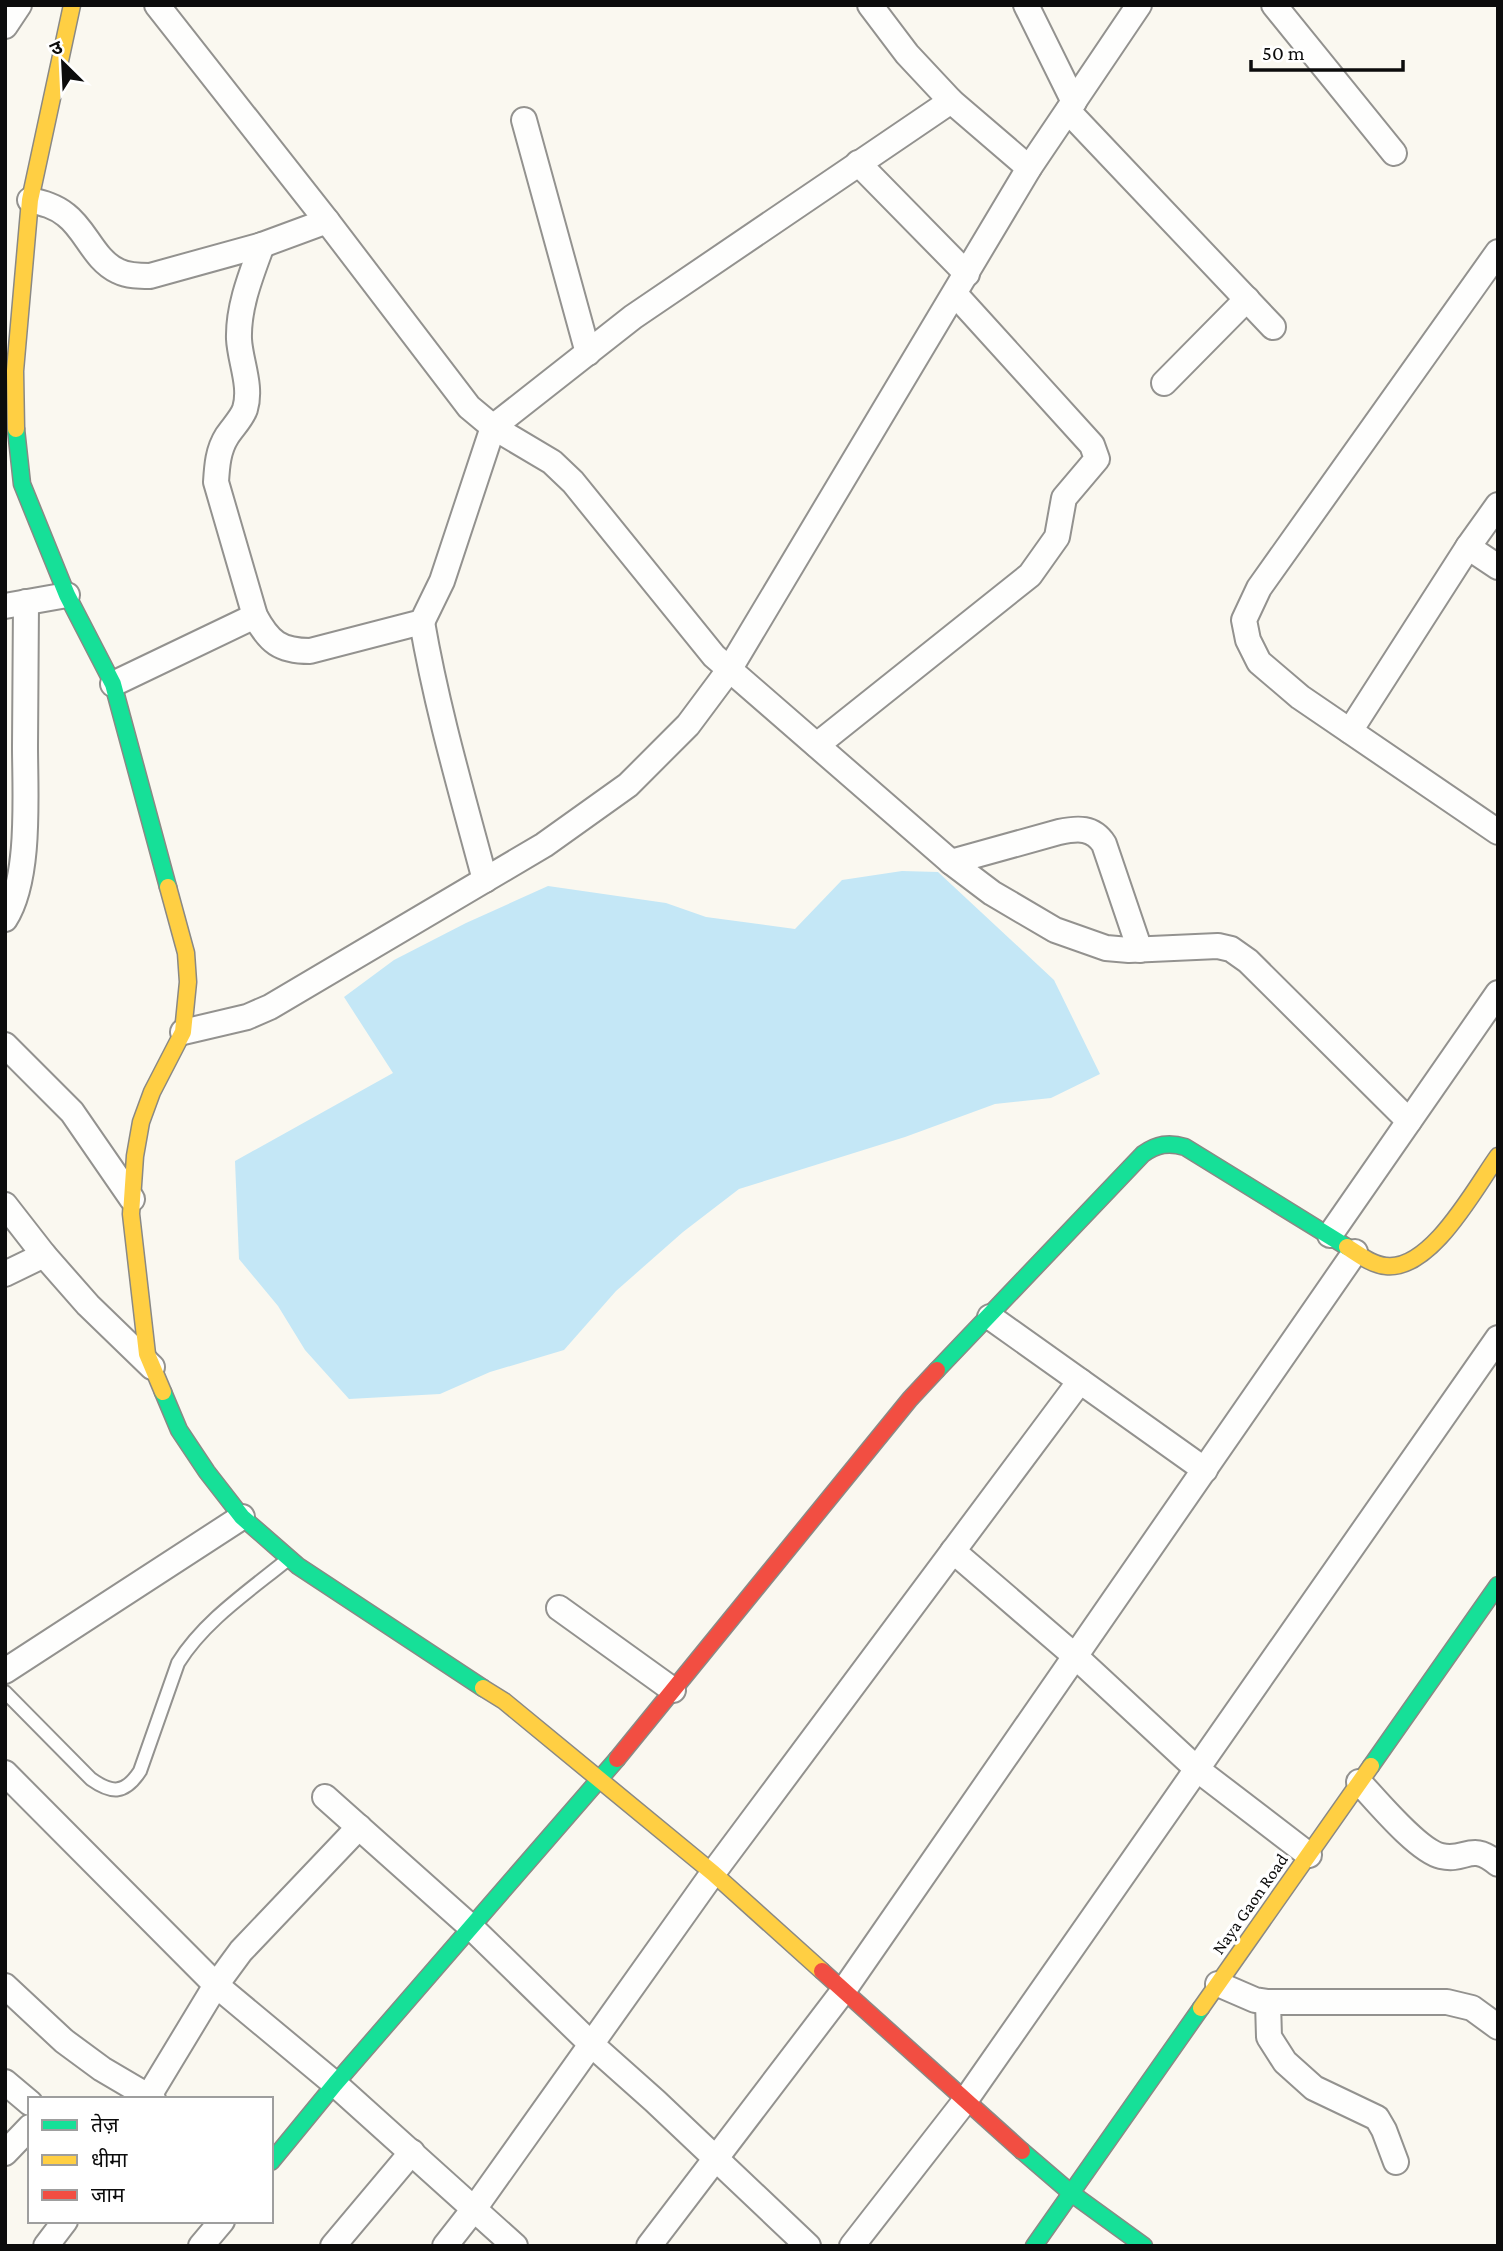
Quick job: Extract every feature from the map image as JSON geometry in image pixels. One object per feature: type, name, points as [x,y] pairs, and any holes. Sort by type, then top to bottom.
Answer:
[{"type":"street","points":[[5,26],[19,5]]},
{"type":"street","points":[[72,5],[30,200],[15,371],[16,434],[13,485],[113,684],[186,953],[188,982],[183,1032],[152,1092],[141,1122],[135,1156],[131,1214],[147,1354],[179,1430],[242,1517],[289,1558],[504,1701],[713,1873],[1071,2193],[1144,2246]]},
{"type":"street","points":[[157,5],[327,221],[463,400],[493,427],[552,462],[573,482],[714,656],[729,670],[951,862],[992,893],[1055,930],[1106,948],[1140,950],[1208,946],[1231,949],[1248,961],[1409,1121]]},
{"type":"street","points":[[870,5],[907,54],[951,101],[1030,168]]},
{"type":"street","points":[[1026,5],[1071,106],[1273,327]]},
{"type":"street","points":[[183,1032],[247,1017],[270,1007],[544,845],[628,785],[688,725],[729,670],[1030,168],[1139,5]]},
{"type":"street","points":[[1274,5],[1394,153]]},
{"type":"street","points":[[485,880],[448,744],[422,622],[442,580],[493,427],[633,317],[951,101]]},
{"type":"street","points":[[524,120],[588,353]]},
{"type":"street","points":[[817,745],[1030,575],[1053,544],[1064,498],[1097,458],[1092,445],[858,163]]},
{"type":"street","points":[[30,200],[50,205],[67,215],[111,268],[134,276],[150,276],[262,245],[327,221]]},
{"type":"street","points":[[262,245],[239,323],[239,343],[247,390],[245,409],[225,439],[217,460],[216,482],[255,616],[265,634],[276,644],[291,651],[310,651],[422,622]]},
{"type":"street","points":[[1498,252],[1259,588],[1244,620],[1248,640],[1259,662],[1300,697],[1498,832]]},
{"type":"street","points":[[1164,383],[1247,299]]},
{"type":"street","points":[[1350,731],[1498,505]]},
{"type":"street","points":[[1468,547],[1498,567]]},
{"type":"street","points":[[5,919],[12,908],[20,875],[24,830],[16,604],[67,595]]},
{"type":"street","points":[[113,684],[255,616]]},
{"type":"street","points":[[951,862],[1059,832],[1089,830],[1101,838],[1104,844],[1140,950]]},
{"type":"street","points":[[1329,1235],[1498,993]]},
{"type":"street","points":[[5,1045],[72,1112],[132,1199]]},
{"type":"street","points":[[273,2160],[335,2084],[600,1780],[910,1399],[1143,1154],[1164,1143],[1185,1147],[1355,1252],[1383,1266],[1405,1263],[1427,1251],[1439,1240],[1498,1156]]},
{"type":"street","points":[[5,1205],[88,1305],[153,1368]]},
{"type":"street","points":[[649,2246],[844,1990],[1355,1252]]},
{"type":"street","points":[[5,1274],[44,1255]]},
{"type":"street","points":[[990,1317],[1205,1470]]},
{"type":"street","points":[[852,2246],[965,2101],[1498,1338]]},
{"type":"street","points":[[445,2246],[713,1873],[1080,1381]]},
{"type":"street","points":[[5,1671],[242,1517]]},
{"type":"street","points":[[953,1551],[1075,1656],[1198,1770],[1309,1855]]},
{"type":"street","name":"Naya Gaon Road","points":[[1034,2246],[1359,1782],[1496,1592]]},
{"type":"street","points":[[559,1608],[673,1690]]},
{"type":"street","points":[[5,1773],[216,1985],[335,2084],[514,2246]]},
{"type":"street","points":[[1359,1782],[1408,1833],[1437,1855],[1450,1857],[1476,1852],[1498,1864]]},
{"type":"street","points":[[325,1797],[472,1928],[808,2246]]},
{"type":"street","points":[[151,2097],[216,1985],[241,1951],[359,1827]]},
{"type":"street","points":[[1218,1984],[1255,2000],[1268,2002],[1447,2002],[1472,2008],[1498,2027]]},
{"type":"street","points":[[5,1986],[64,2041],[102,2069],[148,2097]]},
{"type":"street","points":[[1268,2002],[1269,2037],[1285,2062],[1314,2088],[1377,2119],[1396,2162]]},
{"type":"street","points":[[5,2082],[28,2101]]},
{"type":"street","points":[[5,2153],[28,2129]]},
{"type":"street","points":[[333,2246],[412,2152]]},
{"type":"street","points":[[46,2246],[63,2223]]},
{"type":"street","points":[[201,2246],[220,2223]]},
{"type":"lane","points":[[5,1692],[103,1788],[115,1791],[125,1787],[140,1771],[178,1663],[186,1650],[215,1620],[289,1558]]},
{"type":"water","points":[[902,871],[938,872],[1054,980],[1100,1074],[1051,1098],[995,1104],[905,1137],[739,1189],[683,1232],[616,1291],[564,1350],[490,1372],[440,1394],[349,1399],[305,1350],[278,1306],[239,1259],[235,1161],[393,1073],[344,997],[394,960],[466,923],[548,886],[666,903],[706,917],[795,929],[842,880]]},
{"type":"traffic: fast","points":[[16,429],[22,484],[67,595],[113,684],[168,887]]},
{"type":"traffic: fast","points":[[937,1370],[1143,1154],[1158,1146],[1168,1144],[1185,1147],[1347,1247]]},
{"type":"traffic: fast","points":[[163,1392],[179,1430],[242,1517],[298,1566],[483,1688]]},
{"type":"traffic: fast","points":[[1371,1766],[1498,1585]]},
{"type":"traffic: fast","points":[[273,2160],[335,2084],[617,1759]]},
{"type":"traffic: fast","points":[[1034,2246],[1201,2008]]},
{"type":"traffic: fast","points":[[1022,2151],[1071,2193],[1144,2246]]},
{"type":"traffic: slow","points":[[16,429],[15,371],[30,200],[72,5]]},
{"type":"traffic: slow","points":[[163,1392],[147,1354],[131,1214],[135,1156],[141,1122],[152,1092],[183,1032],[188,982],[186,953],[168,887]]},
{"type":"traffic: slow","points":[[1347,1247],[1370,1261],[1386,1266],[1403,1264],[1419,1255],[1450,1225],[1498,1156]]},
{"type":"traffic: slow","points":[[483,1688],[504,1701],[713,1873],[822,1971]]},
{"type":"traffic: slow","points":[[1201,2008],[1371,1766]]},
{"type":"traffic: jam","points":[[617,1759],[910,1399],[937,1370]]},
{"type":"traffic: jam","points":[[822,1971],[1022,2151]]}]
